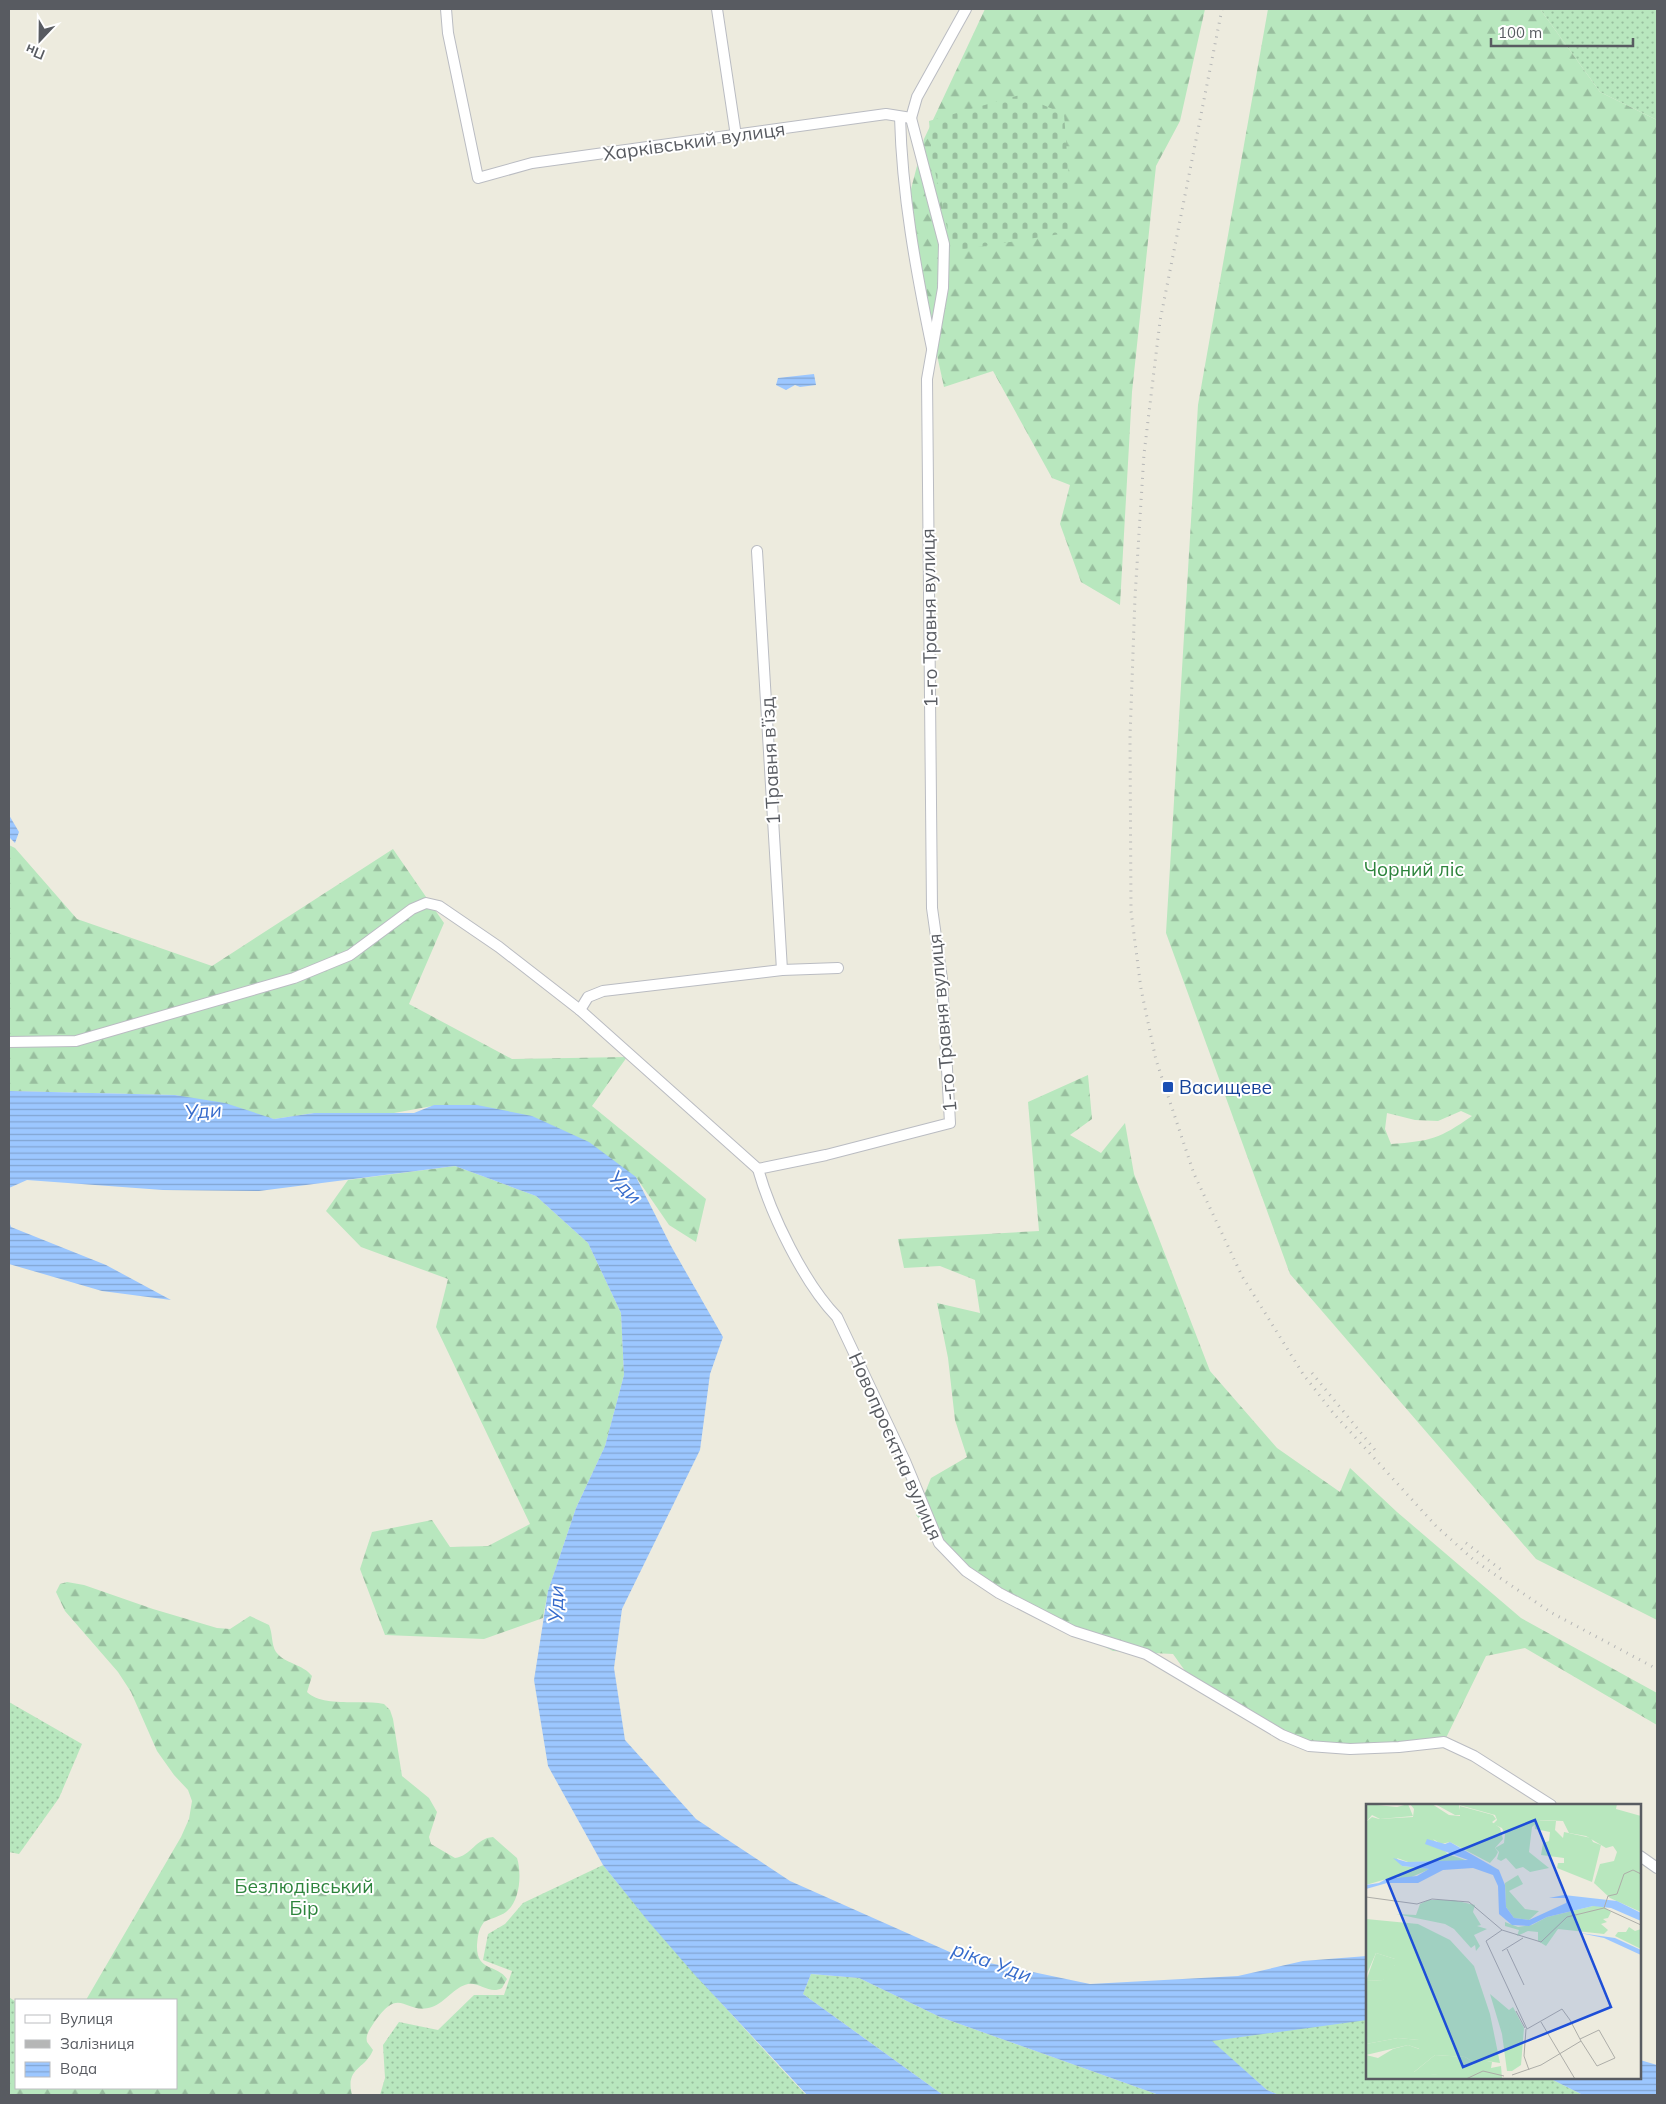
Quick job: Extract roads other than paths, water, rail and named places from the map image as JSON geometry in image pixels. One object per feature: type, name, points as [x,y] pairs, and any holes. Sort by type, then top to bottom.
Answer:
[{"type":"street","name":"Харківський вулиця","points":[[446,9],[448,33],[478,178],[532,163],[886,114],[906,117]]},
{"type":"street","points":[[717,9],[736,136]]},
{"type":"street","points":[[933,354],[943,288],[944,244],[906,117],[966,9]]},
{"type":"street","name":"1-го Травня вулиця","points":[[758,1169],[811,1158],[950,1123],[942,979],[932,908],[927,379],[933,354],[914,264],[902,165],[906,117]]},
{"type":"street","name":"1 Травня в’їзд","points":[[758,551],[782,970]]},
{"type":"street","points":[[9,1042],[76,1041],[294,978],[350,956],[412,909],[426,903],[439,906],[499,947],[580,1010],[758,1169]]},
{"type":"street","points":[[580,1010],[588,997],[603,991],[782,970],[838,968]]},
{"type":"street","name":"Новопроєктна вулиця","points":[[758,1169],[766,1196],[805,1275],[822,1301],[838,1317],[912,1478],[939,1543],[966,1571],[999,1593],[1073,1631],[1146,1654],[1282,1735],[1309,1746],[1360,1748],[1444,1742],[1474,1756],[1549,1804]]},
{"type":"street","points":[[1641,1857],[1657,1868]]},
{"type":"water","points":[[814,374],[816,385],[800,387],[795,385],[786,390],[776,385],[778,378]]},
{"type":"water","points":[[9,815],[19,832],[15,843],[9,837]]},
{"type":"water","name":"Уди","points":[[9,1091],[175,1095],[225,1103],[274,1119],[314,1113],[414,1113],[434,1105],[477,1105],[532,1116],[589,1142],[636,1177],[671,1246],[723,1337],[710,1374],[700,1450],[622,1609],[614,1668],[625,1740],[696,1819],[790,1881],[961,1957],[1090,1984],[1238,1976],[1303,1961],[1366,1956],[1366,2020],[1212,2041],[1267,2090],[1279,2095],[1159,2095],[940,2017],[859,1978],[811,1974],[803,1994],[943,2095],[807,2095],[694,1974],[603,1865],[548,1766],[534,1680],[548,1591],[576,1508],[605,1446],[624,1375],[621,1313],[588,1243],[536,1196],[455,1166],[259,1191],[163,1190],[27,1180],[9,1188]]},
{"type":"water","points":[[9,1221],[11,1227],[106,1265],[171,1300],[102,1291],[9,1264]]},
{"type":"water","points":[[1641,2060],[1657,2065],[1657,2095],[1583,2095],[1551,2079],[1641,2079]]},
{"type":"railway","points":[[1222,9],[1160,321],[1144,454],[1135,597],[1130,737],[1131,911],[1141,989],[1156,1060],[1194,1174],[1242,1276],[1303,1374],[1334,1414],[1436,1526],[1475,1561],[1552,1613],[1657,1669]]},
{"type":"railway","points":[[1312,1373],[1375,1450]]},
{"type":"railway","points":[[1466,1543],[1504,1572]]},
{"type":"place","name":"Васищеве","points":[[1168,1087]]},
{"type":"park label","name":"Чорний ліс","points":[[1414,869]]},
{"type":"park label","name":"Безлюдівський Бір","points":[[304,1897]]},
{"type":"water label","name":"ріка Уди","points":[[992,1962]]}]
